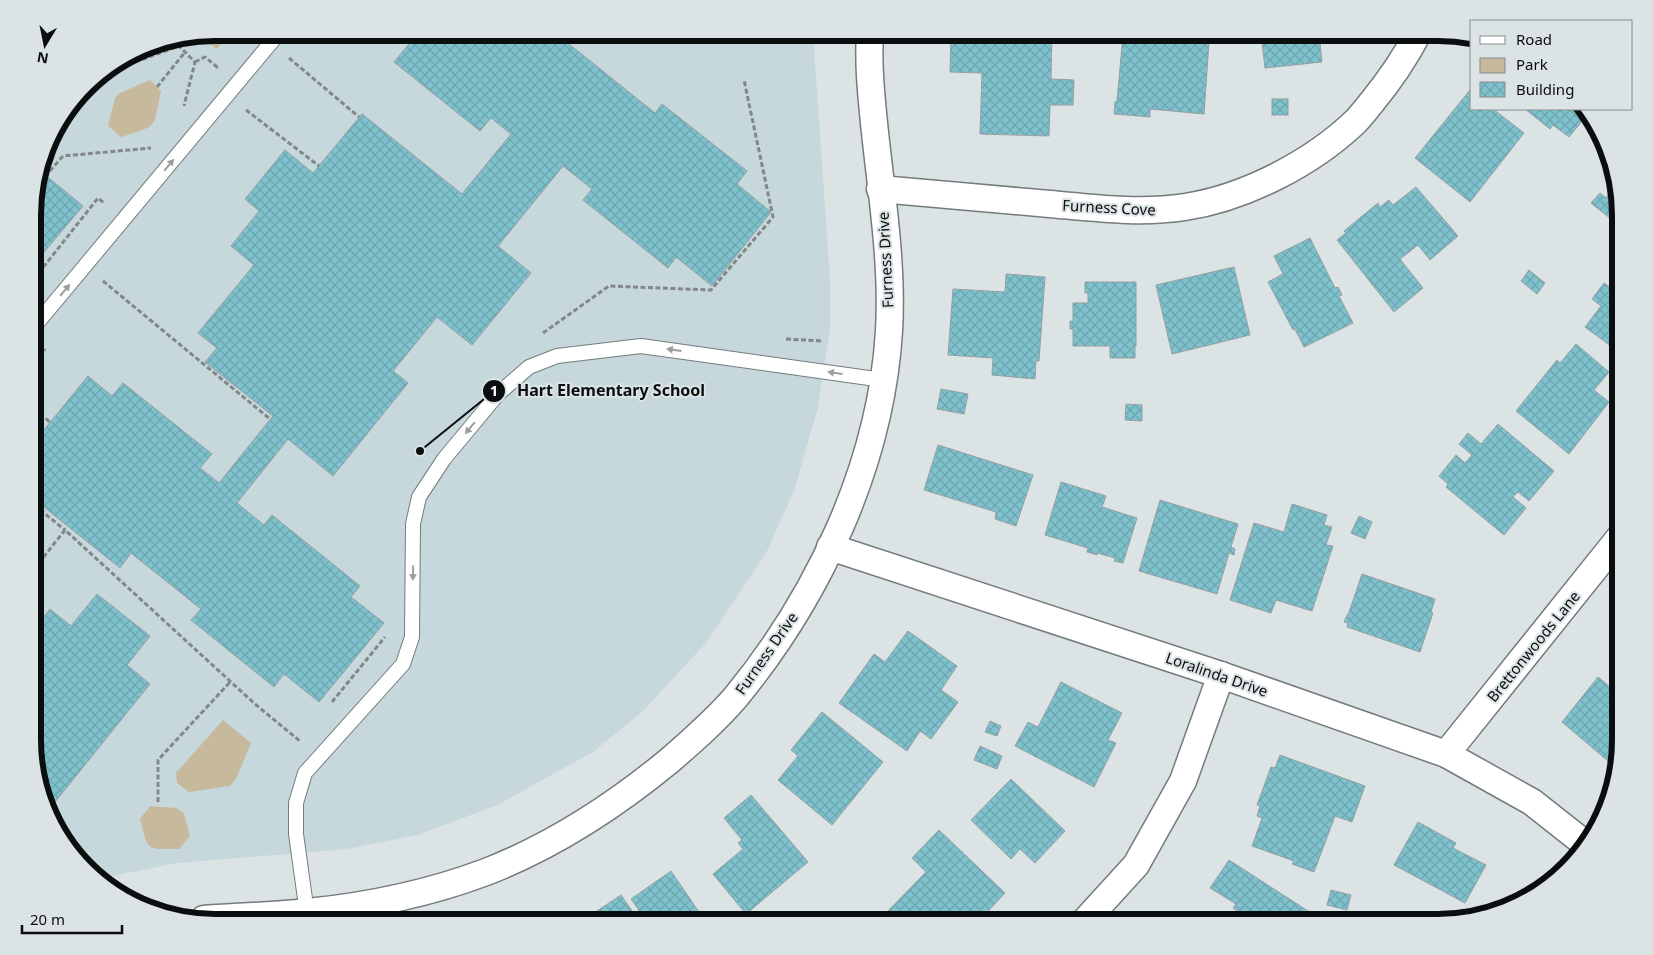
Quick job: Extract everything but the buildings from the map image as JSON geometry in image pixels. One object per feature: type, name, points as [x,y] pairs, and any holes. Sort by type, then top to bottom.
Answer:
[{"type":"street","name":"Furness Drive","points":[[324,914],[406,896],[485,872],[540,847],[594,817],[643,782],[690,743],[733,700],[774,647],[803,600],[846,514],[874,428],[883,380],[889,331],[889,264],[880,189],[870,41]]},
{"type":"street","name":"Furness Cove","points":[[880,189],[1133,211],[1186,207],[1215,201],[1294,168],[1326,146],[1356,121],[1392,76],[1414,41]]},
{"type":"street","name":"Loralinda Drive","points":[[830,547],[1221,675],[1446,754],[1532,802],[1580,839]]},
{"type":"street","name":"Brettonwoods Lane","points":[[1446,754],[1611,548]]},
{"type":"street","points":[[1092,913],[1136,865],[1183,781],[1221,675]]},
{"type":"lane","points":[[41,319],[271,42]]},
{"type":"lane","points":[[306,914],[296,834],[296,803],[305,773],[403,664],[412,637],[413,524],[419,497],[444,459],[498,394],[529,367],[557,356],[641,346],[883,380]]},
{"type":"path","points":[[299,45],[302,42]]},
{"type":"path","points":[[132,63],[179,46],[194,62]]},
{"type":"path","points":[[157,87],[185,52]]},
{"type":"path","points":[[283,65],[294,52]]},
{"type":"path","points":[[184,110],[194,62],[205,56],[217,67],[223,60]]},
{"type":"path","points":[[289,58],[359,117]]},
{"type":"path","points":[[536,338],[609,286],[711,290],[773,217],[744,80]]},
{"type":"path","points":[[252,103],[246,110],[318,166]]},
{"type":"path","points":[[146,155],[157,142]]},
{"type":"path","points":[[47,174],[63,156],[151,148]]},
{"type":"path","points":[[41,270],[98,198],[105,204],[110,197]]},
{"type":"path","points":[[97,286],[102,280],[270,419]]},
{"type":"path","points":[[780,339],[810,342],[823,341]]},
{"type":"path","points":[[41,354],[46,348]]},
{"type":"path","points":[[41,415],[50,422]]},
{"type":"path","points":[[41,511],[65,530],[230,682],[301,742]]},
{"type":"path","points":[[41,560],[65,530]]},
{"type":"path","points":[[330,705],[389,631]]},
{"type":"path","points":[[158,802],[158,760],[230,682]]},
{"type":"path","points":[[296,749],[307,734]]},
{"type":"shaded area","points":[[204,42],[814,42],[830,279],[830,330],[817,411],[794,491],[766,553],[705,644],[643,711],[593,752],[497,805],[418,835],[348,849],[177,863],[109,877],[92,863],[77,845],[65,826],[47,784],[43,762],[41,739],[41,216],[43,193],[51,160],[59,139],[77,110],[101,85],[139,59],[182,45]]},
{"type":"green space","points":[[208,42],[223,42],[217,49]]},
{"type":"green space","points":[[150,80],[161,91],[155,119],[148,127],[121,137],[108,126],[115,98],[120,93]]},
{"type":"green space","points":[[223,720],[251,743],[237,777],[230,786],[189,792],[177,783],[176,773]]},
{"type":"green space","points":[[150,806],[176,808],[184,813],[190,836],[179,849],[155,848],[147,843],[140,819]]},
{"type":"place","name":"Hart Elementary School","points":[[420,451]]}]
